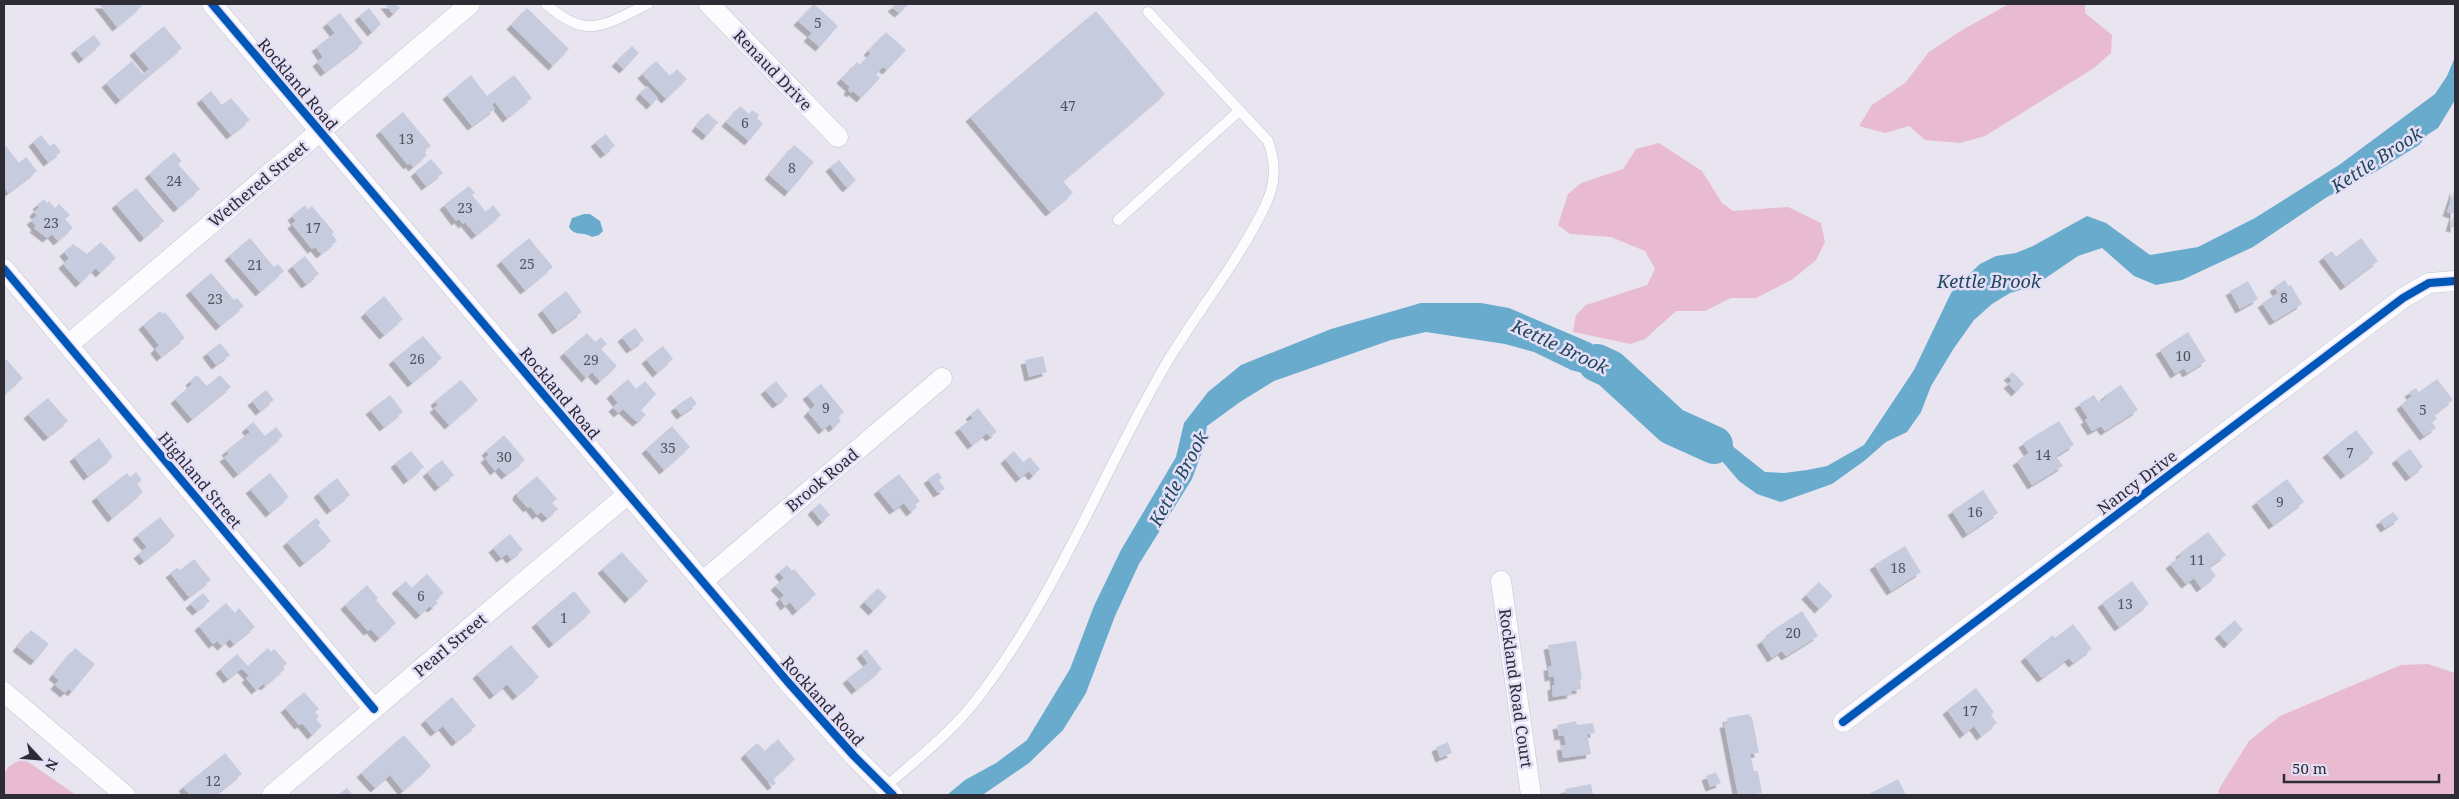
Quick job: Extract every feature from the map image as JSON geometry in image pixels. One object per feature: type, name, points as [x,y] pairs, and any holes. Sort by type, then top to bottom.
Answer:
[{"type":"street","name":"Rockland Road","points":[[212,4],[787,681],[889,791]]},
{"type":"street","name":"Wethered Street","points":[[68,345],[470,4]]},
{"type":"street","name":"Renaud Drive","points":[[709,4],[838,137]]},
{"type":"street","name":"Highland Street","points":[[4,269],[374,709]]},
{"type":"street","name":"Nancy Drive","points":[[1843,722],[2415,290],[2429,283],[2455,281]]},
{"type":"street","name":"Brook Road","points":[[702,582],[942,378]]},
{"type":"street","name":"Pearl Street","points":[[272,795],[628,494]]},
{"type":"street","name":"Rockland Road Court","points":[[1501,581],[1531,795]]},
{"type":"street","points":[[4,692],[125,795]]},
{"type":"lane","points":[[546,4],[567,21],[592,28],[609,23],[648,4]]},
{"type":"lane","points":[[889,791],[976,700],[1026,625],[1070,552],[1123,444],[1166,365],[1246,240],[1266,204],[1275,180],[1274,157],[1268,141],[1148,12]]},
{"type":"lane","points":[[1118,220],[1239,111]]},
{"type":"shaded area","points":[[2009,4],[2085,4],[2085,13],[2112,35],[2111,53],[2094,68],[1985,136],[1960,143],[1925,140],[1909,126],[1885,133],[1859,126],[1872,105],[1905,83],[1929,52],[1962,30]]},
{"type":"shaded area","points":[[1659,143],[1702,171],[1722,203],[1733,211],[1788,207],[1821,223],[1825,242],[1816,260],[1793,279],[1756,298],[1731,298],[1705,311],[1676,311],[1645,339],[1631,344],[1573,332],[1576,315],[1586,305],[1647,285],[1655,269],[1645,251],[1611,237],[1570,234],[1558,225],[1568,194],[1581,183],[1623,169],[1636,149]]},
{"type":"shaded area","points":[[2428,664],[2455,673],[2455,795],[2218,795],[2219,789],[2249,741],[2280,716],[2401,665]]},
{"type":"shaded area","points":[[24,759],[76,795],[4,795],[5,772],[11,765]]},
{"type":"water","name":"Kettle Brook","points":[[2455,57],[2455,100],[2438,128],[2427,135],[2419,145],[2375,172],[2327,197],[2253,247],[2182,280],[2156,285],[2134,276],[2102,248],[2078,256],[2034,286],[2010,293],[1992,304],[1974,320],[1931,386],[1921,412],[1907,432],[1886,442],[1832,484],[1781,502],[1757,494],[1739,481],[1710,447],[1686,445],[1652,430],[1637,418],[1598,377],[1571,370],[1534,352],[1505,344],[1426,332],[1391,340],[1274,381],[1240,402],[1207,426],[1203,449],[1192,479],[1139,564],[1115,616],[1086,693],[1063,730],[1029,763],[984,794],[947,795],[965,780],[996,763],[1027,740],[1070,669],[1094,606],[1121,550],[1176,457],[1184,423],[1208,392],[1241,365],[1331,329],[1421,303],[1481,303],[1509,308],[1591,343],[1658,419],[1726,441],[1765,472],[1784,473],[1827,466],[1864,445],[1914,370],[1951,293],[1980,264],[1996,256],[2016,253],[2033,246],[2087,216],[2106,223],[2150,255],[2198,247],[2255,218],[2339,165],[2435,94],[2447,76]]},
{"type":"water","points":[[590,214],[600,221],[603,231],[599,235],[592,237],[571,230],[569,227],[572,218]]},
{"type":"building","points":[[99,4],[140,4],[142,6],[117,27]]},
{"type":"building","points":[[385,4],[396,4],[400,8],[393,14]]},
{"type":"building","points":[[814,4],[838,26],[820,47],[808,37],[812,33],[798,21]]},
{"type":"building","points":[[896,4],[909,4],[899,13],[892,7]]},
{"type":"building","points":[[369,8],[381,24],[372,32],[359,16]]},
{"type":"building","points":[[527,8],[569,49],[553,66],[511,25]]},
{"type":"building","points":[[1096,11],[1165,94],[1063,181],[1073,193],[1050,212],[970,117]]},
{"type":"building","points":[[340,13],[363,43],[325,72],[317,62],[323,57],[316,47],[335,33],[327,23]]},
{"type":"building","points":[[164,26],[182,48],[120,100],[106,83],[132,61],[143,74],[149,69],[134,51]]},
{"type":"building","points":[[886,32],[906,50],[887,70],[883,67],[876,74],[880,78],[861,98],[853,91],[851,93],[848,90],[850,87],[841,79],[857,62],[860,65],[871,53],[868,51]]},
{"type":"building","points":[[94,35],[101,44],[83,59],[75,49]]},
{"type":"building","points":[[632,46],[639,53],[624,69],[616,62]]},
{"type":"building","points":[[656,61],[670,76],[677,69],[687,79],[666,99],[642,74]]},
{"type":"building","points":[[471,75],[487,96],[514,75],[532,98],[507,118],[495,102],[492,105],[495,109],[472,126],[447,95]]},
{"type":"building","points":[[647,86],[658,98],[651,105],[640,94]]},
{"type":"building","points":[[211,91],[222,105],[231,98],[250,120],[231,135],[201,99]]},
{"type":"building","points":[[740,106],[749,114],[752,110],[759,115],[757,118],[763,124],[749,141],[726,122]]},
{"type":"building","points":[[403,112],[431,146],[424,151],[427,155],[413,167],[410,163],[408,165],[380,131]]},
{"type":"building","points":[[707,113],[718,122],[707,136],[696,127]]},
{"type":"building","points":[[606,134],[615,146],[605,154],[595,142]]},
{"type":"building","points":[[41,135],[50,146],[54,143],[61,152],[48,162],[33,142]]},
{"type":"building","points":[[5,145],[19,163],[26,157],[37,171],[8,193],[4,187]]},
{"type":"building","points":[[794,145],[814,162],[789,192],[769,175]]},
{"type":"building","points":[[174,152],[182,161],[178,164],[200,189],[178,208],[149,174]]},
{"type":"building","points":[[431,159],[443,173],[426,186],[415,172]]},
{"type":"building","points":[[839,160],[856,180],[847,188],[830,167]]},
{"type":"building","points":[[469,186],[475,193],[472,195],[486,212],[493,205],[501,215],[476,235],[465,222],[463,224],[459,219],[456,221],[444,205]]},
{"type":"building","points":[[136,188],[164,221],[144,238],[116,204]]},
{"type":"building","points":[[2455,188],[2455,228],[2450,227],[2454,214],[2447,212]]},
{"type":"building","points":[[44,199],[47,203],[49,201],[55,208],[59,204],[70,215],[65,219],[73,228],[58,241],[52,234],[47,238],[34,228],[36,226],[31,220],[37,216],[34,212],[39,207],[37,205]]},
{"type":"building","points":[[305,205],[308,210],[312,206],[334,232],[332,234],[337,241],[321,254],[315,247],[312,249],[292,224],[296,221],[292,216]]},
{"type":"building","points":[[250,238],[274,267],[278,264],[284,271],[260,292],[229,256]]},
{"type":"building","points":[[529,238],[553,267],[525,290],[501,261]]},
{"type":"building","points":[[2361,238],[2378,261],[2345,286],[2323,257],[2332,251],[2336,257]]},
{"type":"building","points":[[101,242],[116,258],[100,273],[96,268],[80,283],[63,264],[69,258],[64,252],[73,244],[87,254]]},
{"type":"building","points":[[305,256],[319,274],[306,284],[292,266]]},
{"type":"building","points":[[211,273],[234,300],[237,298],[244,306],[220,326],[190,291]]},
{"type":"building","points":[[2285,280],[2288,286],[2291,285],[2302,304],[2274,321],[2262,303],[2278,293],[2274,287]]},
{"type":"building","points":[[2248,281],[2258,299],[2240,309],[2230,291]]},
{"type":"building","points":[[566,291],[582,312],[557,330],[542,310]]},
{"type":"building","points":[[384,296],[403,319],[384,335],[365,313]]},
{"type":"building","points":[[160,311],[163,314],[165,312],[185,338],[161,357],[155,349],[159,345],[143,325]]},
{"type":"building","points":[[635,328],[644,340],[631,349],[622,337]]},
{"type":"building","points":[[2188,332],[2206,361],[2187,373],[2184,368],[2175,374],[2160,350]]},
{"type":"building","points":[[587,333],[595,342],[601,337],[607,344],[601,349],[617,366],[600,381],[592,372],[586,378],[564,353]]},
{"type":"building","points":[[423,336],[442,358],[412,383],[393,360]]},
{"type":"building","points":[[220,343],[230,355],[216,365],[207,353]]},
{"type":"building","points":[[663,346],[673,359],[657,373],[646,359]]},
{"type":"building","points":[[1043,356],[1047,372],[1029,377],[1025,360]]},
{"type":"building","points":[[6,359],[23,378],[6,393],[4,390],[4,361]]},
{"type":"building","points":[[2013,372],[2024,384],[2016,392],[2008,384],[2013,380],[2008,376]]},
{"type":"building","points":[[197,375],[207,386],[220,375],[231,387],[192,419],[175,399],[192,384],[190,381]]},
{"type":"building","points":[[628,379],[636,389],[645,381],[656,394],[641,410],[646,415],[637,422],[623,409],[618,413],[613,407],[618,403],[611,394]]},
{"type":"building","points":[[2437,379],[2453,400],[2434,415],[2437,419],[2432,422],[2436,428],[2424,436],[2401,405],[2412,396],[2409,392],[2416,388],[2419,392]]},
{"type":"building","points":[[461,380],[478,400],[449,425],[434,408],[438,405],[435,401]]},
{"type":"building","points":[[776,381],[788,396],[777,404],[765,390]]},
{"type":"building","points":[[821,384],[844,412],[838,417],[841,421],[833,428],[830,424],[823,430],[808,412],[815,405],[807,395]]},
{"type":"building","points":[[2121,385],[2138,410],[2105,431],[2101,426],[2092,431],[2085,420],[2088,418],[2079,404],[2094,395],[2099,403],[2106,398],[2104,396]]},
{"type":"building","points":[[266,390],[274,400],[260,411],[252,401]]},
{"type":"building","points":[[390,395],[403,412],[384,427],[370,410]]},
{"type":"building","points":[[691,396],[697,404],[681,415],[675,407]]},
{"type":"building","points":[[48,398],[68,421],[48,437],[28,414]]},
{"type":"building","points":[[978,408],[997,432],[990,437],[987,433],[972,445],[959,428],[973,418],[970,415]]},
{"type":"building","points":[[2059,421],[2074,445],[2056,456],[2063,466],[2032,485],[2017,461],[2029,453],[2023,443]]},
{"type":"building","points":[[253,422],[265,436],[276,427],[283,436],[238,474],[224,457],[229,454],[226,451],[250,432],[246,428]]},
{"type":"building","points":[[672,426],[690,447],[664,470],[646,449]]},
{"type":"building","points":[[2356,430],[2374,453],[2345,475],[2327,453]]},
{"type":"building","points":[[504,435],[525,460],[506,475],[499,467],[495,471],[485,458],[489,455],[486,451]]},
{"type":"building","points":[[99,438],[113,457],[88,476],[74,457]]},
{"type":"building","points":[[2410,449],[2423,467],[2410,477],[2396,459]]},
{"type":"building","points":[[411,451],[424,467],[408,480],[395,463]]},
{"type":"building","points":[[1014,451],[1023,462],[1030,457],[1040,469],[1033,476],[1029,471],[1020,478],[1005,459]]},
{"type":"building","points":[[442,460],[454,475],[439,487],[427,472]]},
{"type":"building","points":[[136,472],[142,480],[137,484],[143,492],[112,518],[96,497],[127,473],[130,477]]},
{"type":"building","points":[[938,472],[942,478],[939,480],[945,489],[938,493],[928,479]]},
{"type":"building","points":[[270,473],[289,497],[270,513],[250,489]]},
{"type":"building","points":[[899,474],[920,501],[911,512],[904,503],[894,510],[878,490]]},
{"type":"building","points":[[537,476],[557,499],[552,503],[558,509],[547,518],[541,512],[537,515],[530,506],[528,508],[517,496],[518,492]]},
{"type":"building","points":[[337,478],[350,495],[331,510],[318,493]]},
{"type":"building","points":[[2287,479],[2304,502],[2273,525],[2256,502]]},
{"type":"building","points":[[1983,490],[1998,513],[1967,534],[1952,511]]},
{"type":"building","points":[[820,503],[830,515],[822,522],[812,510]]},
{"type":"building","points":[[2393,512],[2399,519],[2385,528],[2380,521]]},
{"type":"building","points":[[160,517],[175,536],[144,561],[138,554],[147,547],[137,535]]},
{"type":"building","points":[[316,518],[321,523],[318,525],[331,541],[304,563],[287,542]]},
{"type":"building","points":[[2208,532],[2226,555],[2209,567],[2216,576],[2201,588],[2194,578],[2186,584],[2170,564],[2181,556],[2180,553]]},
{"type":"building","points":[[510,534],[523,550],[511,559],[507,554],[501,558],[493,548]]},
{"type":"building","points":[[1905,546],[1921,572],[1891,591],[1874,565]]},
{"type":"building","points":[[622,552],[648,581],[629,599],[602,569]]},
{"type":"building","points":[[194,559],[211,580],[189,597],[170,573],[177,568],[180,570]]},
{"type":"building","points":[[787,565],[792,571],[794,569],[816,594],[797,611],[790,602],[785,606],[780,599],[784,595],[775,586],[784,578],[779,572]]},
{"type":"building","points":[[427,574],[444,593],[435,600],[438,603],[432,608],[430,606],[420,615],[396,589],[406,581],[412,588]]},
{"type":"building","points":[[2132,581],[2149,604],[2119,627],[2102,603]]},
{"type":"building","points":[[1819,582],[1833,596],[1819,609],[1806,595]]},
{"type":"building","points":[[367,585],[378,598],[376,600],[396,623],[379,638],[371,629],[368,631],[345,605]]},
{"type":"building","points":[[878,588],[887,597],[873,611],[864,602]]},
{"type":"building","points":[[574,591],[591,612],[553,644],[536,623]]},
{"type":"building","points":[[203,593],[210,601],[197,611],[190,604]]},
{"type":"building","points":[[226,603],[235,613],[239,608],[255,627],[234,644],[230,639],[222,646],[217,641],[213,644],[199,626]]},
{"type":"building","points":[[1802,611],[1818,636],[1786,656],[1782,651],[1772,658],[1761,641],[1771,634],[1770,632]]},
{"type":"building","points":[[2235,620],[2243,630],[2228,644],[2219,634]]},
{"type":"building","points":[[2073,624],[2092,649],[2073,663],[2069,658],[2042,678],[2025,657],[2053,635],[2055,638]]},
{"type":"building","points":[[31,630],[49,644],[35,661],[17,647]]},
{"type":"building","points":[[1576,641],[1582,679],[1580,680],[1581,689],[1571,691],[1572,694],[1553,697],[1552,686],[1555,685],[1554,676],[1549,677],[1548,666],[1552,666],[1548,645]]},
{"type":"building","points":[[511,645],[539,677],[517,696],[507,684],[494,695],[477,674]]},
{"type":"building","points":[[75,648],[95,664],[72,692],[69,689],[65,693],[55,685],[59,680],[53,675]]},
{"type":"building","points":[[268,648],[271,652],[274,649],[287,663],[283,667],[285,669],[265,686],[263,684],[256,690],[246,678],[249,676],[242,668],[228,679],[220,669],[237,654],[248,666]]},
{"type":"building","points":[[866,649],[882,669],[856,690],[847,679],[868,663],[861,654]]},
{"type":"building","points":[[1976,688],[1994,712],[1991,715],[1997,723],[1981,736],[1974,726],[1964,734],[1947,710]]},
{"type":"building","points":[[304,692],[319,709],[315,712],[319,717],[316,719],[322,726],[312,735],[302,723],[299,725],[285,708]]},
{"type":"building","points":[[452,697],[476,726],[456,742],[443,726],[435,732],[425,720]]},
{"type":"building","points":[[1749,714],[1752,717],[1759,753],[1750,754],[1754,771],[1758,771],[1762,793],[1738,795],[1724,723],[1728,723],[1727,718]]},
{"type":"building","points":[[1576,721],[1577,725],[1593,723],[1595,733],[1587,734],[1591,754],[1563,758],[1561,746],[1566,745],[1564,735],[1559,736],[1557,725]]},
{"type":"building","points":[[404,735],[431,766],[403,791],[390,775],[375,788],[361,773]]},
{"type":"building","points":[[778,739],[795,759],[773,779],[776,783],[772,786],[745,754],[757,743],[765,751]]},
{"type":"building","points":[[1448,742],[1452,753],[1440,758],[1436,747]]},
{"type":"building","points":[[225,753],[242,774],[216,795],[190,795],[183,787]]},
{"type":"building","points":[[1716,772],[1721,783],[1710,787],[1706,776]]},
{"type":"building","points":[[1898,779],[1906,795],[1867,795]]},
{"type":"building","points":[[1591,784],[1593,795],[1566,795],[1565,789]]},
{"type":"building","points":[[347,788],[353,795],[338,795]]},
{"type":"waterway","name":"Kettle Brook","points":[[1597,363],[1610,369],[1672,426],[1714,445]]},
{"type":"cycle path","points":[[212,4],[787,681],[854,756],[893,795]]},
{"type":"cycle path","points":[[4,269],[374,709]]},
{"type":"cycle path","points":[[1843,722],[2403,298],[2429,283],[2455,281]]}]
